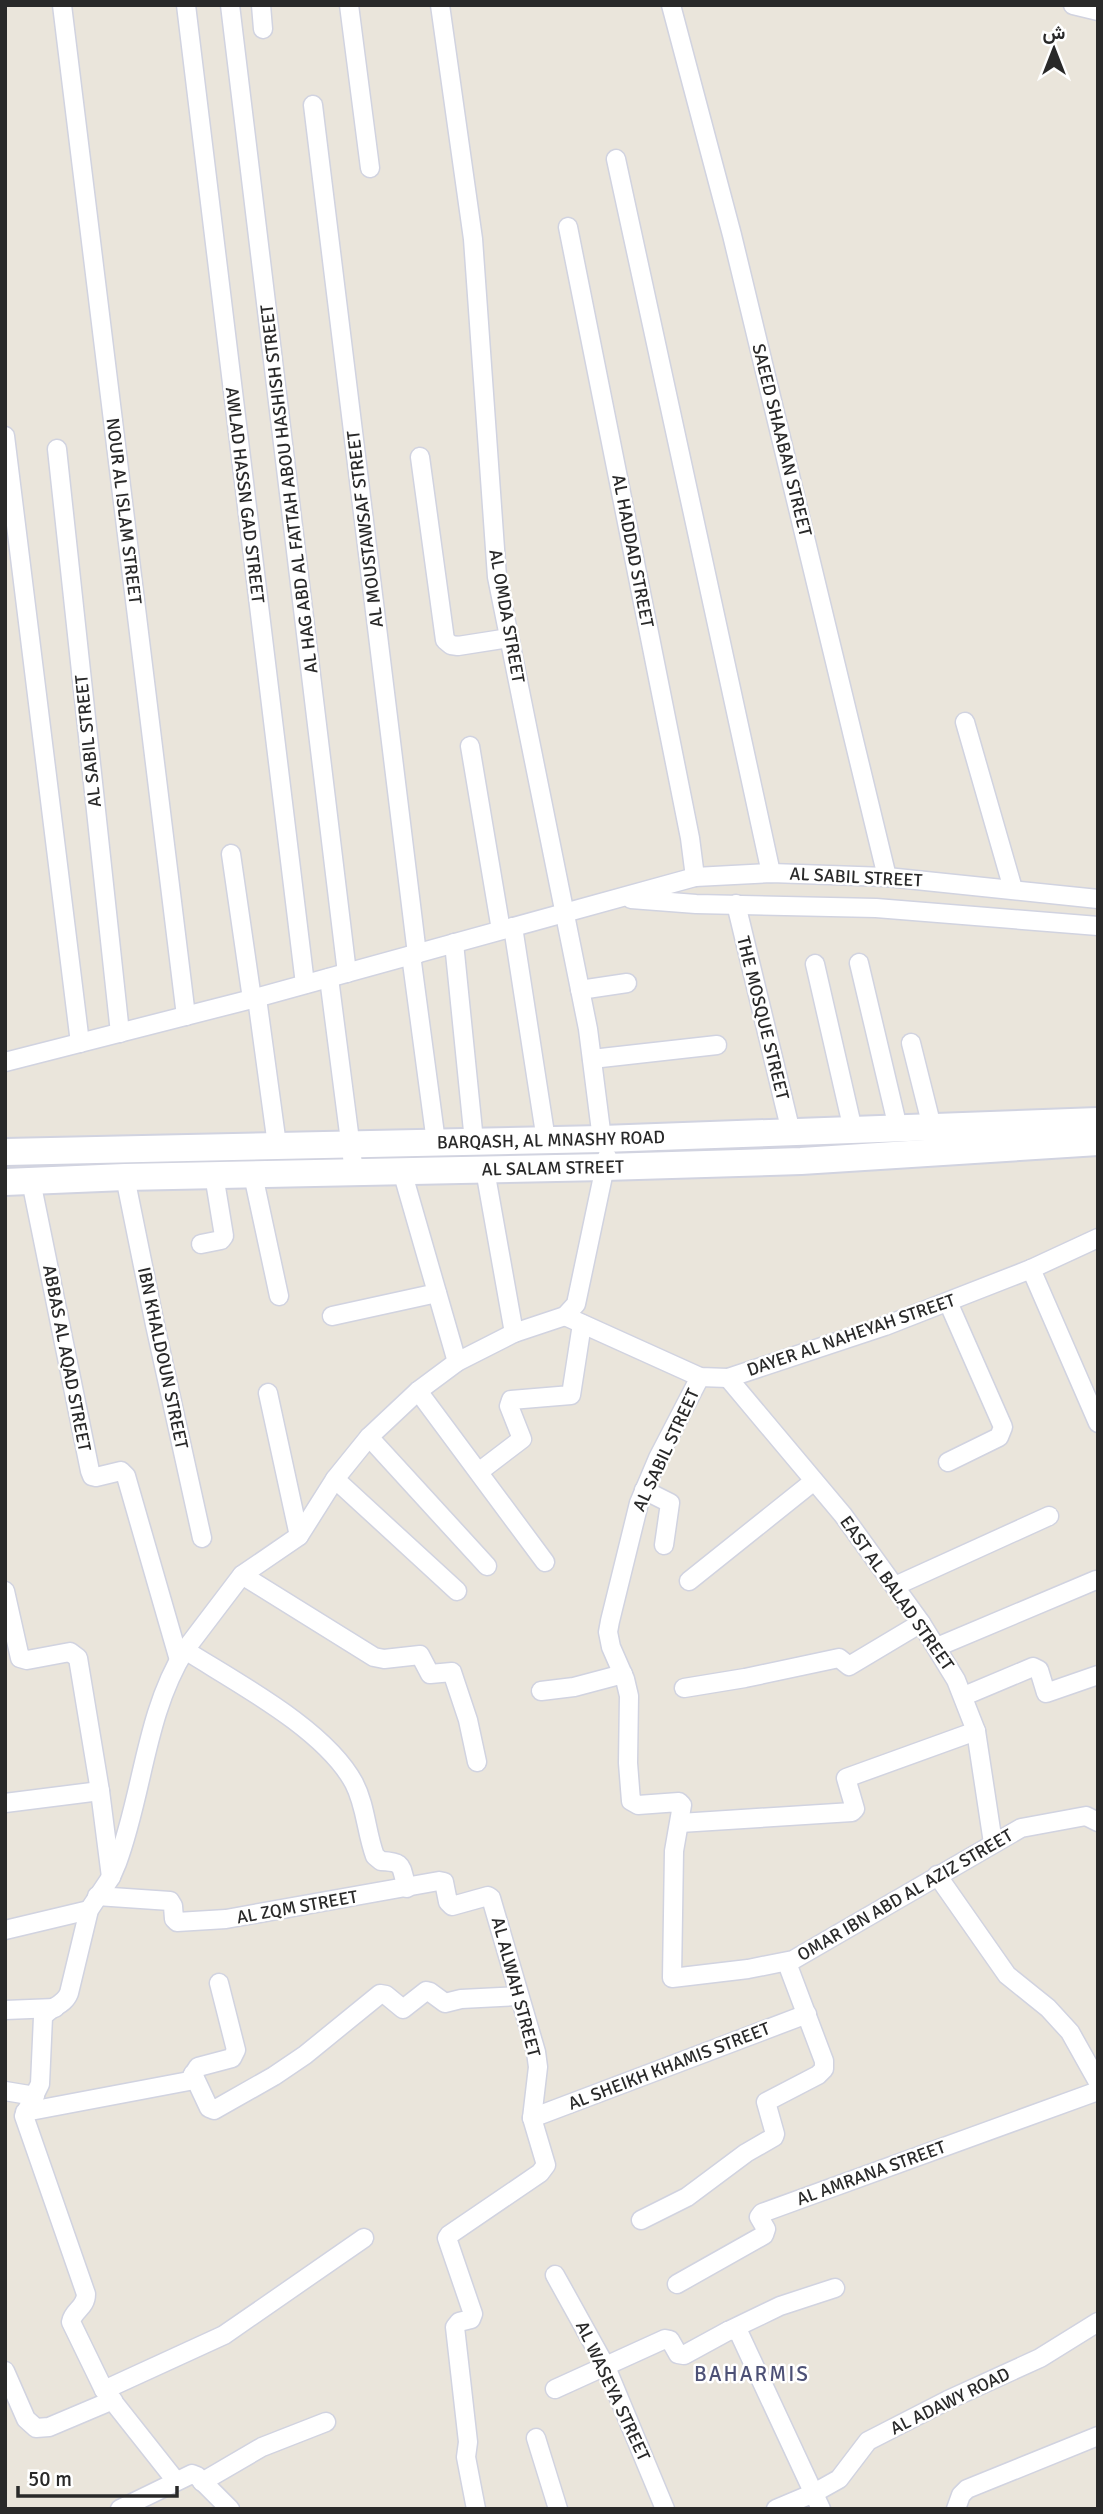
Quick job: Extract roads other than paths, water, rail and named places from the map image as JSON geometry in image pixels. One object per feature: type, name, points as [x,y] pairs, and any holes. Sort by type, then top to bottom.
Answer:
[{"type":"street","name":"NOUR AL ISLAM STREET","points":[[61,5],[186,1016]]},
{"type":"street","name":"AWLAD HASSN GAD STREET","points":[[186,5],[305,984]]},
{"type":"street","name":"AL HAG ABD AL FATTAH ABOU HASHISH STREET","points":[[230,5],[347,973]]},
{"type":"street","points":[[261,5],[263,29]]},
{"type":"street","points":[[349,5],[370,168]]},
{"type":"street","name":"AL OMDA STREET","points":[[440,5],[473,239],[496,576],[580,990],[606,1139],[605,1167],[576,1304],[565,1316]]},
{"type":"street","name":"SAEED SHAABAN STREET","points":[[671,5],[739,262],[887,877]]},
{"type":"street","points":[[1073,5],[1098,10]]},
{"type":"street","name":"AL MOUSTAWSAF STREET","points":[[313,105],[436,1142]]},
{"type":"street","points":[[616,159],[771,873]]},
{"type":"street","name":"AL HADDAD STREET","points":[[568,227],[685,812],[695,877]]},
{"type":"street","points":[[5,436],[80,1043]]},
{"type":"street","name":"AL SABIL STREET","points":[[57,449],[120,1033]]},
{"type":"street","points":[[420,457],[445,640],[458,646],[509,638]]},
{"type":"street","points":[[965,722],[1013,889]]},
{"type":"street","points":[[470,746],[546,1140]]},
{"type":"street","points":[[232,853],[277,1145]]},
{"type":"street","name":"AL SABIL STREET","points":[[5,1062],[329,978],[695,877],[771,873],[887,877],[1098,899]]},
{"type":"street","name":"AL SABIL STREET","points":[[617,898],[876,908],[1098,926]]},
{"type":"street","name":"THE MOSQUE STREET","points":[[736,904],[791,1132]]},
{"type":"street","points":[[454,943],[474,1141]]},
{"type":"street","points":[[859,963],[898,1128]]},
{"type":"street","points":[[816,964],[853,1130]]},
{"type":"street","points":[[329,978],[354,1172]]},
{"type":"street","points":[[580,990],[628,983]]},
{"type":"street","points":[[911,1043],[932,1127]]},
{"type":"street","points":[[592,1059],[717,1045]]},
{"type":"street","name":"BARQASH, AL MNASHY ROAD","points":[[5,1152],[606,1139],[1098,1121]]},
{"type":"street","name":"AL SALAM STREET","points":[[5,1182],[801,1161],[1098,1142]]},
{"type":"street","points":[[485,1170],[514,1334]]},
{"type":"street","points":[[402,1171],[457,1362]]},
{"type":"street","points":[[201,1244],[221,1240],[224,1236],[214,1175]]},
{"type":"street","points":[[253,1175],[279,1296]]},
{"type":"street","name":"IBN KHALDOUN STREET","points":[[125,1177],[202,1538]]},
{"type":"street","name":"ABBAS AL AQAD STREET","points":[[32,1181],[90,1471],[96,1477],[121,1471],[126,1476],[182,1655]]},
{"type":"street","name":"DAYER AL NAHEYAH STREET","points":[[565,1316],[700,1377],[728,1378],[846,1340],[948,1302],[1031,1269],[1098,1238]]},
{"type":"street","points":[[1031,1269],[1098,1423]]},
{"type":"street","points":[[332,1316],[437,1293]]},
{"type":"street","points":[[948,1302],[1003,1427],[999,1437],[948,1462]]},
{"type":"street","points":[[230,2509],[188,2479],[109,2395],[71,2322],[72,2316],[85,2304],[86,2294],[26,2126],[25,2112],[36,2096],[41,2076],[42,2022],[47,2012],[64,2002],[69,1993],[93,1903],[111,1877],[126,1837],[158,1714],[182,1655],[214,1608],[242,1575],[299,1536],[335,1479],[369,1437],[418,1391],[457,1362],[514,1334],[565,1316]]},
{"type":"street","points":[[480,1471],[522,1439],[509,1406],[511,1400],[571,1395],[582,1324]]},
{"type":"street","name":"AL SABIL STREET","points":[[680,1823],[680,1802],[640,1805],[634,1804],[631,1799],[628,1747],[630,1702],[623,1674],[613,1655],[608,1632],[629,1538],[644,1490],[700,1377]]},
{"type":"street","name":"EAST AL BALAD STREET","points":[[728,1378],[843,1515],[937,1647],[964,1696],[976,1731],[993,1843]]},
{"type":"street","points":[[418,1391],[545,1562]]},
{"type":"street","points":[[268,1393],[299,1536]]},
{"type":"street","points":[[369,1437],[487,1566]]},
{"type":"street","points":[[335,1479],[457,1591]]},
{"type":"street","points":[[690,1581],[814,1481]]},
{"type":"street","points":[[644,1490],[670,1503],[664,1545]]},
{"type":"street","points":[[895,1586],[1049,1516]]},
{"type":"street","points":[[242,1575],[374,1657],[384,1659],[420,1655],[430,1674],[451,1671],[477,1762]]},
{"type":"street","points":[[937,1647],[1096,1580]]},
{"type":"street","points":[[5,1591],[20,1658],[27,1660],[70,1652],[78,1658],[111,1877]]},
{"type":"street","points":[[684,1688],[839,1658],[849,1667],[921,1623]]},
{"type":"street","points":[[182,1655],[271,1705],[309,1733],[336,1758],[358,1792],[375,1856],[381,1861],[397,1862],[407,1888]]},
{"type":"street","points":[[964,1696],[1033,1667],[1039,1670],[1046,1693],[1098,1675]]},
{"type":"street","points":[[541,1691],[574,1687],[623,1674]]},
{"type":"street","points":[[680,1823],[852,1812],[855,1809],[846,1778],[976,1731]]},
{"type":"street","points":[[5,1803],[100,1791]]},
{"type":"street","name":"OMAR IBN ABD AL AZIZ STREET","points":[[680,1823],[674,1851],[671,1974],[674,1979],[787,1963],[1027,1826],[1086,1816],[1098,1822]]},
{"type":"street","points":[[937,1875],[1007,1975],[1048,2008],[1070,2032],[1098,2082]]},
{"type":"street","name":"AL ZQM STREET","points":[[93,1903],[170,1901],[174,1920],[179,1922],[226,1919],[442,1881],[448,1902],[452,1906],[488,1896],[492,1899]]},
{"type":"street","name":"AL ALWAH STREET","points":[[492,1899],[537,2059],[532,2118]]},
{"type":"street","points":[[5,1930],[93,1903]]},
{"type":"street","points":[[641,2220],[687,2197],[746,2153],[775,2136],[766,2102],[818,2075],[825,2066],[787,1963]]},
{"type":"street","points":[[25,2112],[189,2081],[198,2067],[232,2058],[236,2053],[219,1983]]},
{"type":"street","points":[[193,2074],[209,2108],[214,2110],[305,2055],[380,1994],[386,1994],[403,2009],[426,1991],[445,2003],[461,1999],[518,1996]]},
{"type":"street","points":[[5,2011],[55,2008]]},
{"type":"street","name":"AL SHEIKH KHAMIS STREET","points":[[532,2118],[807,2014]]},
{"type":"street","points":[[5,2091],[36,2096]]},
{"type":"street","name":"AL AMRANA STREET","points":[[677,2284],[764,2235],[766,2229],[759,2217],[762,2213],[1098,2091]]},
{"type":"street","points":[[476,2509],[466,2454],[468,2442],[455,2327],[459,2322],[471,2319],[473,2315],[447,2238],[544,2169],[545,2162],[532,2118]]},
{"type":"street","points":[[5,2371],[26,2419],[36,2428],[49,2427],[224,2335],[364,2238]]},
{"type":"street","name":"AL WASEYA STREET","points":[[555,2275],[606,2367],[665,2509]]},
{"type":"street","points":[[555,2389],[665,2339],[670,2340],[678,2354],[686,2355],[780,2306],[835,2287]]},
{"type":"street","name":"AL ADAWY ROAD","points":[[776,2509],[817,2501],[844,2475],[867,2441],[1040,2358],[1098,2322]]},
{"type":"street","points":[[728,2331],[735,2330],[740,2335],[817,2501]]},
{"type":"street","points":[[120,2509],[326,2422]]},
{"type":"street","points":[[956,2509],[961,2495],[967,2489],[1098,2436]]},
{"type":"street","points":[[536,2438],[558,2509]]},
{"type":"district","name":"BAHARMIS","points":[[752,2374]]}]
